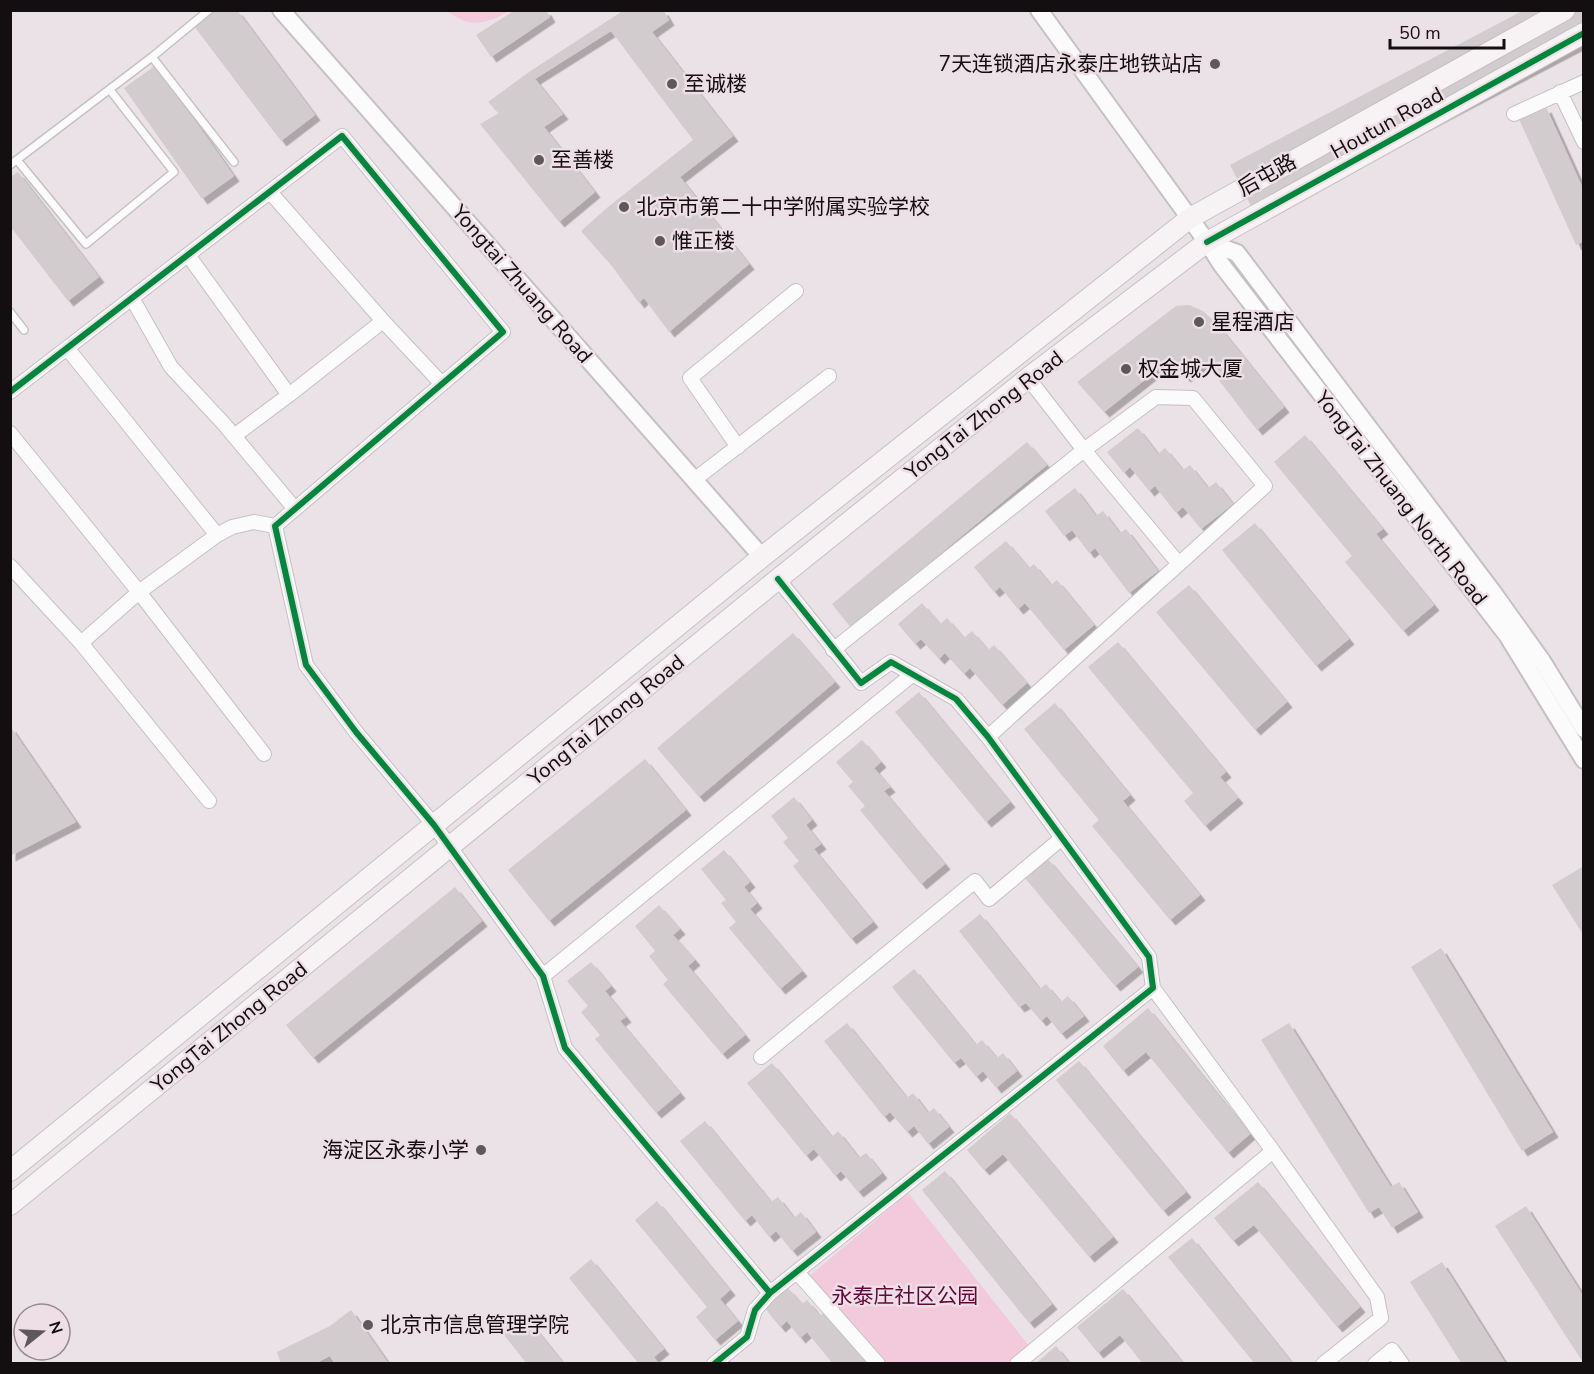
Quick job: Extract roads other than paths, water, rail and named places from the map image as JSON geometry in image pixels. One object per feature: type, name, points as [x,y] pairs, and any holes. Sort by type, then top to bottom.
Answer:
[{"type":"main road","name":"后屯路","points":[[1190,218],[1565,10]]},
{"type":"main road","name":"Houtun Road","points":[[1207,242],[1584,33]]},
{"type":"main road","name":"YongTai Zhong Road","points":[[10,1171],[762,557],[1190,218]]},
{"type":"main road","name":"YongTai Zhong Road","points":[[10,1205],[778,579],[1028,378],[1207,242]]},
{"type":"street","name":"Yongtai Zhuang Road","points":[[281,10],[762,557]]},
{"type":"street","name":"YongTai Zhuang North Road","points":[[1039,10],[1221,264],[1507,635],[1584,760]]},
{"type":"street","points":[[1515,114],[1584,82]]},
{"type":"street","points":[[1560,92],[1584,142]]},
{"type":"street","points":[[10,392],[342,136],[503,332],[275,526]]},
{"type":"street","points":[[270,192],[382,321],[442,384]]},
{"type":"street","name":"YongTai Zhuang North Road","points":[[1207,242],[1237,253],[1492,591],[1542,661],[1584,729]]},
{"type":"street","points":[[188,255],[289,395]]},
{"type":"street","points":[[738,447],[690,378],[796,291]]},
{"type":"street","points":[[132,298],[171,367],[234,436],[295,509]]},
{"type":"street","points":[[234,436],[382,321]]},
{"type":"street","points":[[67,348],[217,535]]},
{"type":"street","points":[[694,480],[829,376]]},
{"type":"street","points":[[1028,378],[1084,450],[1179,564]]},
{"type":"street","points":[[833,650],[1084,450],[1156,397],[1193,398],[1265,486],[988,737]]},
{"type":"street","points":[[10,433],[139,592],[264,754]]},
{"type":"street","points":[[81,644],[139,592],[217,535],[232,527],[254,522],[275,526]]},
{"type":"street","points":[[275,526],[306,665],[356,732],[434,825],[543,976],[565,1048],[770,1293]]},
{"type":"street","points":[[10,566],[81,644],[209,801]]},
{"type":"street","points":[[778,579],[861,683],[891,662],[956,699],[988,737],[1149,957],[1153,988],[1377,1297],[1381,1318],[1323,1364]]},
{"type":"street","points":[[543,976],[913,674]]},
{"type":"street","points":[[761,1057],[975,881],[989,899],[1062,838]]},
{"type":"street","points":[[714,1364],[747,1337],[755,1310],[770,1293],[1153,988]]},
{"type":"street","points":[[1017,1364],[1273,1151]]},
{"type":"street","points":[[797,1272],[878,1364]]},
{"type":"street","points":[[1375,1364],[1392,1350],[1402,1364]]},
{"type":"lane","points":[[110,90],[174,172],[86,244],[14,163],[110,90],[209,10]]},
{"type":"lane","points":[[152,57],[234,162]]},
{"type":"lane","points":[[10,312],[24,330]]},
{"type":"place","name":"7天连锁酒店永泰庄地铁站店","points":[[1215,64]]},
{"type":"place","name":"至诚楼","points":[[672,84]]},
{"type":"place","name":"至善楼","points":[[539,160]]},
{"type":"place","name":"北京市第二十中学附属实验学校","points":[[624,207]]},
{"type":"place","name":"惟正楼","points":[[660,241]]},
{"type":"place","name":"星程酒店","points":[[1199,322]]},
{"type":"place","name":"权金城大厦","points":[[1126,369]]},
{"type":"place","name":"海淀区永泰小学","points":[[481,1150]]},
{"type":"place","name":"北京市信息管理学院","points":[[368,1325]]},
{"type":"park label","name":"永泰庄社区公园","points":[[905,1296]]}]
